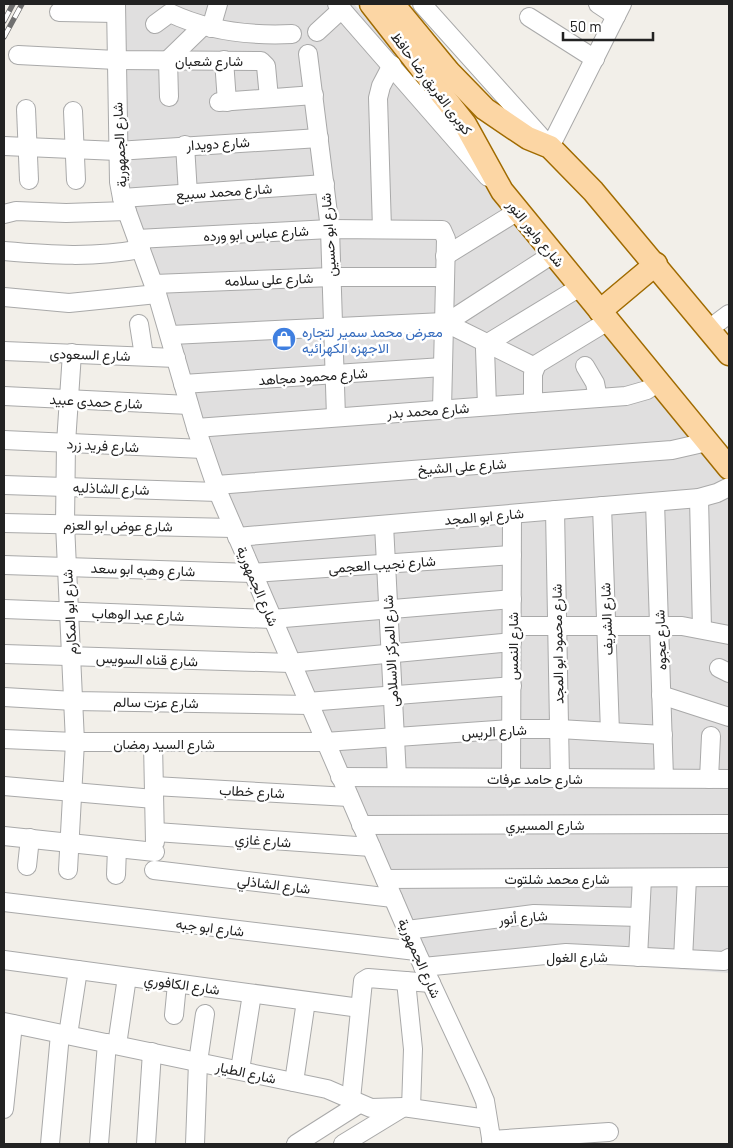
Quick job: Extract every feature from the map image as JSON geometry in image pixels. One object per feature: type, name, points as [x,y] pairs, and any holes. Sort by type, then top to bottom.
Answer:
[{"type":"main road","name":"كوبرى الفريق رضا حافظ","points":[[371,4],[465,124],[502,191]]},
{"type":"main road","name":"كوبرى الفريق رضا حافظ","points":[[393,4],[449,72],[484,109],[528,138],[550,147]]},
{"type":"main road","points":[[550,147],[593,191],[656,264],[729,354]]},
{"type":"main road","name":"شارع وابور النور","points":[[502,191],[729,468]]},
{"type":"main road","points":[[604,316],[656,264]]},
{"type":"street","points":[[169,97],[168,60],[207,27],[218,4]]},
{"type":"street","points":[[430,7],[550,147],[619,10],[598,4]]},
{"type":"street","points":[[317,32],[340,6]]},
{"type":"street","name":"شارع وابور النور","points":[[340,6],[445,130],[502,191]]},
{"type":"street","points":[[59,12],[116,9]]},
{"type":"street","name":"شارع الجمهورية","points":[[116,9],[117,151],[125,204],[171,335],[202,449],[290,663],[423,967],[477,1082],[484,1101],[491,1142]]},
{"type":"street","points":[[155,24],[170,13],[207,27],[251,34],[292,34]]},
{"type":"street","points":[[529,17],[595,59]]},
{"type":"street","name":"شارع ابو حسين","points":[[308,54],[330,229],[336,417]]},
{"type":"street","name":"شارع شعبان","points":[[18,55],[116,60],[263,62],[266,66],[269,98]]},
{"type":"street","points":[[224,60],[223,102],[314,95]]},
{"type":"street","points":[[382,229],[378,98],[381,86],[392,66]]},
{"type":"street","points":[[26,109],[29,180]]},
{"type":"street","points":[[73,111],[76,180]]},
{"type":"street","name":"شارع دويدار","points":[[4,146],[117,151],[185,145],[319,138]]},
{"type":"street","points":[[185,145],[188,194]]},
{"type":"street","name":"شارع محمد سبيع","points":[[4,214],[16,211],[66,213],[188,194],[325,184]]},
{"type":"street","points":[[442,409],[445,256],[518,211]]},
{"type":"street","name":"شارع عباس ابو ورده","points":[[4,251],[75,256],[117,254],[139,244],[330,229],[435,228],[442,230],[446,236],[445,256]]},
{"type":"street","points":[[171,335],[444,322],[457,316],[553,254]]},
{"type":"street","name":"شارع على سلامه","points":[[4,297],[69,303],[156,289],[332,277],[445,276]]},
{"type":"street","points":[[488,406],[485,349],[488,343],[580,287]]},
{"type":"street","points":[[709,329],[729,314]]},
{"type":"street","points":[[533,402],[533,374],[535,367],[604,316]]},
{"type":"street","points":[[444,322],[535,367]]},
{"type":"street","points":[[139,324],[144,356]]},
{"type":"street","name":"شارع السعودى","points":[[4,351],[176,358]]},
{"type":"street","name":"شارع ابو المكارم","points":[[68,870],[74,793],[75,742],[65,487],[68,400],[72,353]]},
{"type":"street","points":[[586,366],[595,383],[598,398]]},
{"type":"street","name":"شارع محمود مجاهد","points":[[183,384],[443,367]]},
{"type":"street","name":"شارع محمد بدر","points":[[196,428],[633,395],[647,390],[658,382]]},
{"type":"street","name":"شارع حمدى عبيد","points":[[4,396],[189,405]]},
{"type":"street","name":"شارع فريد زرد","points":[[4,440],[202,449]]},
{"type":"street","name":"شارع على الشيخ","points":[[217,489],[672,450],[707,442]]},
{"type":"street","name":"شارع الشاذليه","points":[[4,485],[217,489]]},
{"type":"street","name":"شارع ابو المجد","points":[[235,532],[384,525],[699,498],[717,494],[729,487]]},
{"type":"street","points":[[699,498],[702,628]]},
{"type":"street","name":"شارع عجوه","points":[[655,502],[664,778]]},
{"type":"street","name":"شارع الشريف","points":[[602,506],[610,732]]},
{"type":"street","name":"شارع محمود ابو المجد","points":[[555,510],[560,778]]},
{"type":"street","name":"شارع النمس","points":[[512,514],[512,778]]},
{"type":"street","name":"شارع عوض ابو العزم","points":[[4,523],[235,532]]},
{"type":"street","name":"شارع المركز الاسلامى","points":[[384,525],[396,777]]},
{"type":"street","name":"شارع نجيب العجمى","points":[[252,573],[512,555]]},
{"type":"street","name":"شارع وهبه ابو سعد","points":[[4,565],[252,573]]},
{"type":"street","name":"شارع عبد الوهاب","points":[[4,609],[272,620],[512,599]]},
{"type":"street","name":"شارع قناه السويس","points":[[4,654],[290,663],[390,653],[557,626],[659,626],[702,628],[728,633]]},
{"type":"street","name":"شارع عزت سالم","points":[[4,697],[74,701],[308,703],[512,686]]},
{"type":"street","points":[[662,695],[729,717]]},
{"type":"street","name":"شارع الريس","points":[[325,742],[512,729],[559,729],[663,736]]},
{"type":"street","points":[[709,779],[711,736]]},
{"type":"street","name":"شارع السيد رمضان","points":[[4,739],[153,743],[325,742]]},
{"type":"street","points":[[4,836],[155,852],[153,743]]},
{"type":"street","name":"شارع حامد عرفات","points":[[340,777],[729,779]]},
{"type":"street","name":"شارع خطاب","points":[[4,786],[74,793],[349,796]]},
{"type":"street","name":"شارع المسيري","points":[[361,825],[729,824]]},
{"type":"street","name":"شارع غازي","points":[[156,832],[371,847]]},
{"type":"street","points":[[27,866],[30,838]]},
{"type":"street","points":[[116,875],[118,848]]},
{"type":"street","name":"شارع الشاذلي","points":[[155,852],[154,874],[393,898]]},
{"type":"street","name":"شارع محمد شلتوت","points":[[385,879],[729,877]]},
{"type":"street","points":[[638,957],[642,878]]},
{"type":"street","points":[[683,959],[687,878]]},
{"type":"street","name":"شارع ابو جبه","points":[[4,902],[423,967]]},
{"type":"street","name":"شارع أنور","points":[[407,930],[534,914],[640,917]]},
{"type":"street","name":"شارع الغول","points":[[423,967],[555,954],[726,961],[729,958]]},
{"type":"street","name":"شارع الكافوري","points":[[4,960],[360,1008]]},
{"type":"street","points":[[296,1144],[355,1102],[362,983],[366,978],[406,981],[423,967]]},
{"type":"street","points":[[50,1144],[64,1034],[78,970]]},
{"type":"street","points":[[99,1144],[112,1044],[128,977]]},
{"type":"street","points":[[343,1144],[407,1108],[413,1063],[406,981]]},
{"type":"street","points":[[174,1014],[177,984]]},
{"type":"street","points":[[240,1070],[252,994]]},
{"type":"street","points":[[294,1082],[306,1001]]},
{"type":"street","points":[[195,1144],[198,1062],[205,1014]]},
{"type":"street","points":[[4,1110],[8,1023]]},
{"type":"street","name":"شارع الطيار","points":[[8,1023],[327,1089],[355,1102],[378,1108],[407,1108],[487,1119]]},
{"type":"street","points":[[146,1144],[152,1052]]},
{"type":"street","points":[[491,1142],[609,1132]]},
{"type":"shaded area","points":[[121,4],[354,4],[729,451],[729,973],[562,961],[432,975],[207,446],[127,200]]},
{"type":"railway","points":[[4,21],[13,4]]},
{"type":"railway","points":[[4,37],[22,4]]},
{"type":"place","name":"معرض محمد سمير لتجاره الاجهزه الكهرائيه","points":[[284,339]]}]
